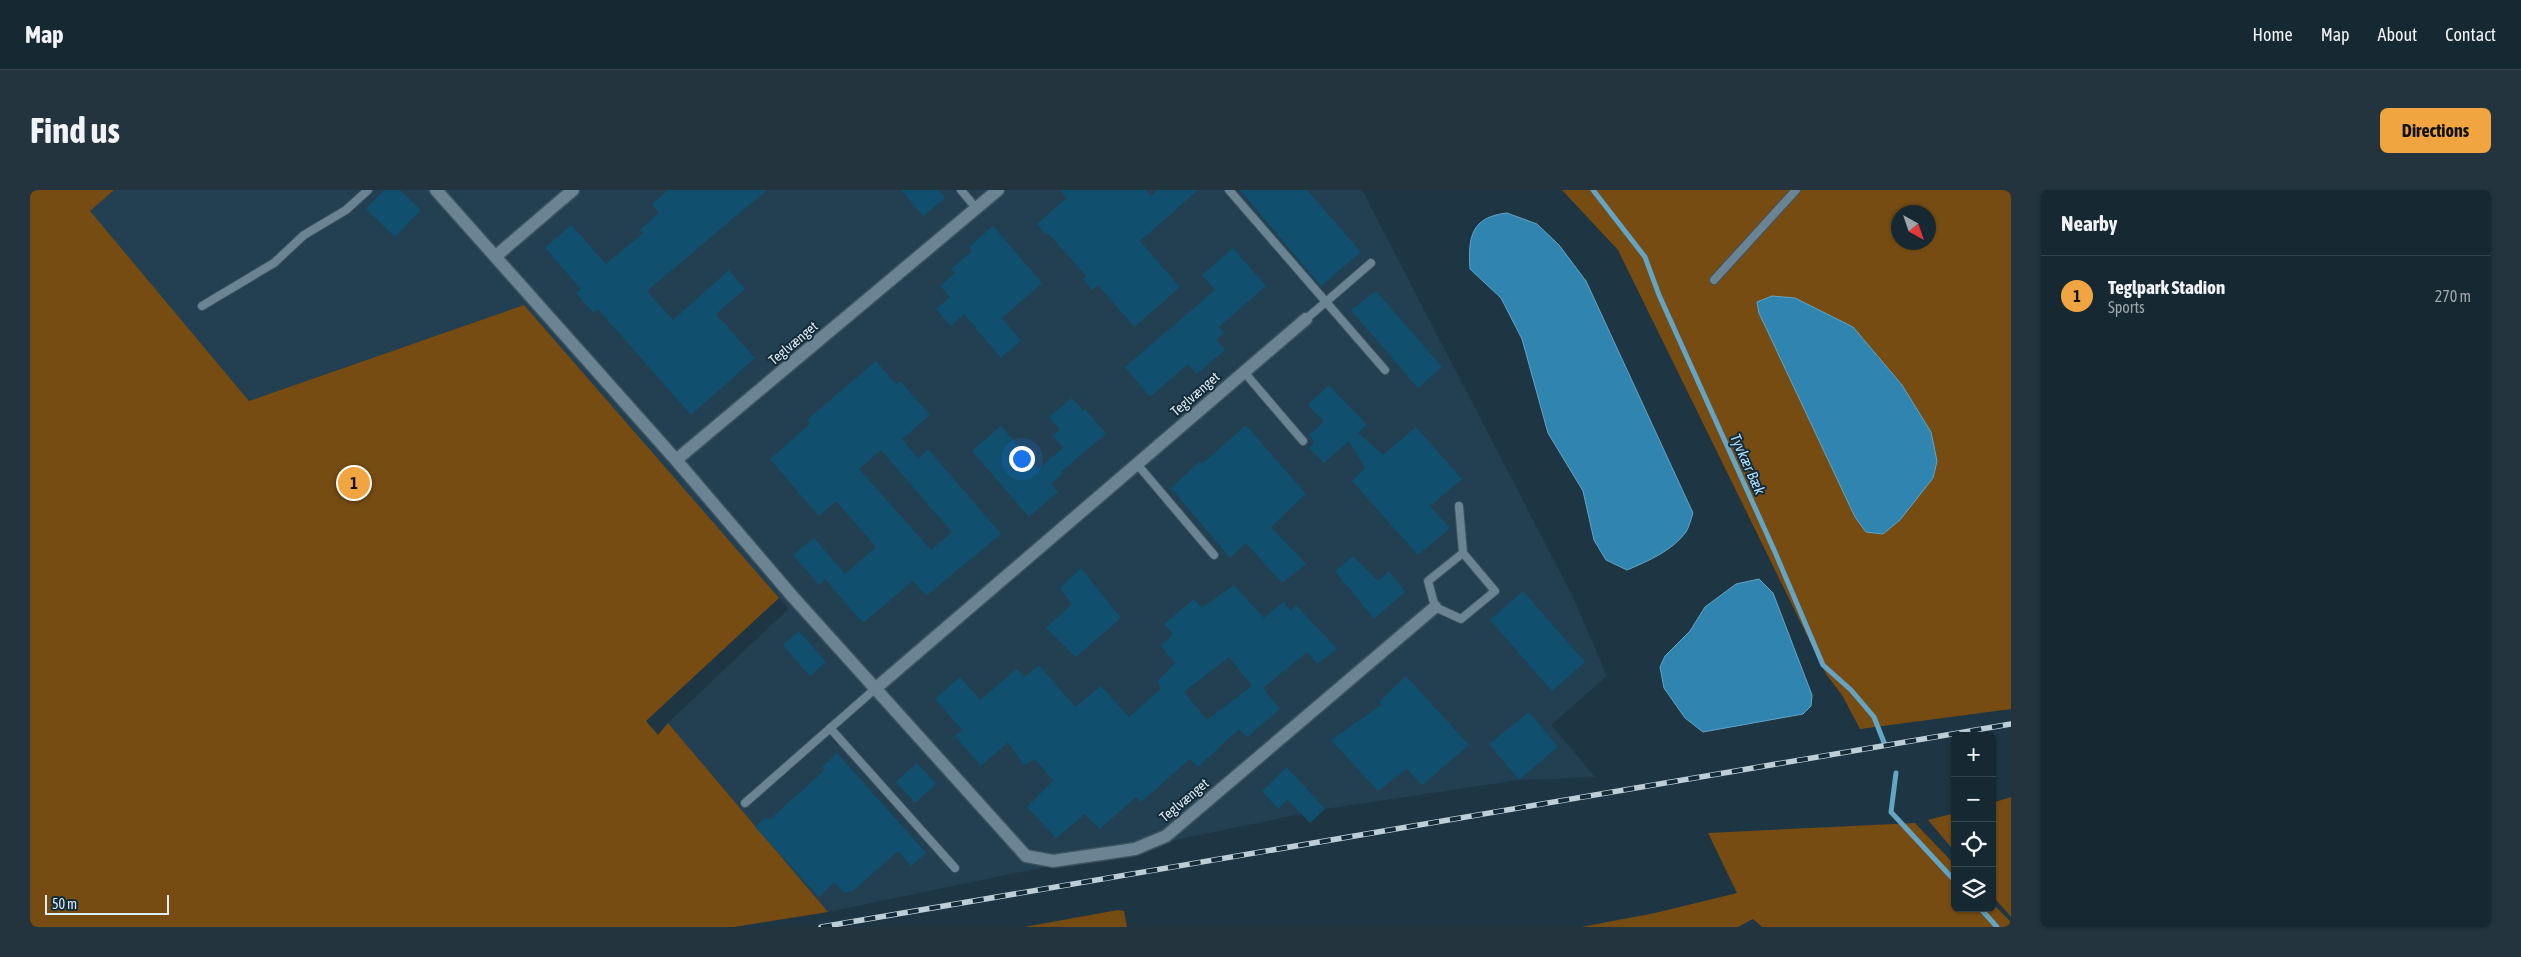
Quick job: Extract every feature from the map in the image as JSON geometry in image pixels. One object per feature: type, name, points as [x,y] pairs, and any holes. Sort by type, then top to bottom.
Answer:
[{"type":"street","name":"Teglvænget","points":[[436,190],[676,460],[793,597],[1026,856],[1053,861],[1062,860],[1135,849],[1166,836],[1435,607]]},
{"type":"street","points":[[496,256],[574,190]]},
{"type":"street","name":"Teglvænget","points":[[676,460],[998,190]]},
{"type":"street","name":"Teglvænget","points":[[876,688],[1306,318]]},
{"type":"lane","points":[[202,306],[274,263],[304,235],[346,210],[368,190]]},
{"type":"lane","points":[[961,190],[976,208]]},
{"type":"lane","points":[[1229,190],[1385,370]]},
{"type":"lane","points":[[1714,280],[1796,190]]},
{"type":"lane","points":[[1306,318],[1371,263]]},
{"type":"lane","points":[[1244,372],[1303,441]]},
{"type":"lane","points":[[1137,464],[1214,555]]},
{"type":"lane","points":[[1459,506],[1463,553],[1495,592],[1461,619],[1435,607],[1428,581],[1463,553]]},
{"type":"lane","points":[[745,803],[876,688]]},
{"type":"lane","points":[[830,728],[954,868]]},
{"type":"shaded area","points":[[30,190],[114,190],[90,211],[249,401],[524,305],[779,598],[646,721],[658,735],[668,723],[828,912],[734,927],[30,927]]},
{"type":"shaded area","points":[[114,190],[1362,190],[1573,597],[1607,676],[1551,725],[1595,777],[1519,780],[1325,809],[828,912],[668,723],[788,609],[524,305],[249,401],[89,211]]},
{"type":"shaded area","points":[[1562,190],[2011,190],[2011,709],[1860,729],[1842,695],[1826,674],[1618,250]],"holes":[[[1853,327],[1902,385],[1931,432],[1900,520],[1883,534],[1866,532]]]},
{"type":"shaded area","points":[[2011,797],[2011,917],[1996,900],[1996,802]]},
{"type":"shaded area","points":[[1951,814],[1951,847],[1928,820]]},
{"type":"shaded area","points":[[1915,823],[1951,861],[1951,912],[1996,912],[1996,907],[2011,922],[2011,927],[1762,927],[1753,919],[1738,927],[1581,927],[1655,913],[1737,893],[1708,833]]},
{"type":"shaded area","points":[[1118,910],[1124,911],[1127,927],[1024,927]]},
{"type":"water","points":[[1507,213],[1537,224],[1559,245],[1586,281],[1693,513],[1686,532],[1674,545],[1651,559],[1627,570],[1606,560],[1594,540],[1583,491],[1548,433],[1522,339],[1501,298],[1470,269],[1470,247],[1474,230],[1486,219]]},
{"type":"water","points":[[1772,296],[1795,298],[1853,327],[1902,385],[1931,432],[1937,461],[1933,478],[1900,520],[1883,534],[1866,532],[1855,517],[1759,313],[1757,302]]},
{"type":"water","points":[[1759,579],[1773,593],[1812,695],[1811,706],[1803,714],[1703,732],[1685,718],[1664,688],[1660,667],[1665,656],[1690,631],[1705,607],[1736,584]]},
{"type":"building","points":[[384,190],[400,190],[421,210],[395,237],[366,209]]},
{"type":"building","points":[[668,190],[767,190],[647,291],[673,320],[729,270],[745,289],[716,314],[755,358],[691,415],[598,309],[593,313],[576,293],[581,289],[545,248],[571,225],[606,264],[643,233],[640,230],[659,213],[652,204]]},
{"type":"building","points":[[901,190],[938,190],[945,198],[923,216]]},
{"type":"building","points":[[1060,190],[1146,190],[1151,196],[1158,190],[1198,190],[1140,241],[1180,287],[1134,327],[1098,285],[1092,290],[1083,279],[1086,276],[1048,233],[1046,235],[1037,224],[1067,198]]},
{"type":"building","points":[[1240,190],[1307,190],[1361,252],[1321,286]]},
{"type":"building","points":[[993,226],[1042,283],[1002,318],[1021,341],[1001,358],[964,314],[951,326],[936,309],[950,297],[940,286],[955,273],[951,269],[972,251],[969,247]]},
{"type":"building","points":[[1233,248],[1266,286],[1219,327],[1224,333],[1216,340],[1225,350],[1197,374],[1188,364],[1150,397],[1125,367],[1215,290],[1202,275]]},
{"type":"building","points":[[1376,291],[1442,367],[1418,388],[1351,310]]},
{"type":"building","points":[[876,361],[896,384],[900,381],[930,415],[902,439],[918,458],[928,449],[1001,534],[926,596],[913,581],[863,623],[825,579],[819,585],[793,555],[814,538],[845,574],[876,547],[836,501],[819,516],[770,459],[810,424],[807,420]],"holes":[[[881,450],[952,532],[931,550],[859,469]]]},
{"type":"building","points":[[1329,385],[1367,425],[1358,433],[1383,455],[1416,427],[1462,479],[1430,506],[1450,528],[1418,555],[1352,481],[1365,468],[1349,441],[1324,463],[1309,448],[1314,442],[1309,435],[1324,421],[1308,405]]},
{"type":"building","points":[[1072,398],[1083,411],[1085,409],[1106,434],[1061,472],[1062,474],[1051,484],[1058,492],[1029,517],[972,451],[1001,426],[1038,469],[1063,448],[1053,436],[1060,430],[1049,417]]},
{"type":"building","points":[[1246,425],[1306,494],[1271,527],[1306,564],[1282,583],[1246,543],[1230,558],[1171,488],[1200,461],[1202,464]]},
{"type":"building","points":[[1353,556],[1378,581],[1389,571],[1405,592],[1374,619],[1335,571]]},
{"type":"building","points":[[1081,568],[1121,618],[1076,657],[1046,628],[1072,604],[1060,588]]},
{"type":"building","points":[[1234,585],[1264,618],[1283,602],[1291,611],[1296,605],[1337,649],[1317,664],[1307,652],[1263,688],[1280,709],[1247,737],[1239,729],[1198,767],[1190,759],[1141,802],[1136,797],[1100,829],[1085,814],[1056,838],[1027,807],[1053,781],[1035,759],[1024,766],[1008,742],[981,766],[955,736],[962,730],[935,699],[960,677],[980,700],[1017,669],[1024,677],[1039,665],[1075,707],[1101,686],[1129,717],[1161,689],[1158,681],[1175,663],[1161,646],[1173,634],[1164,624],[1194,599],[1202,608]],"holes":[[[1229,657],[1252,686],[1207,720],[1184,692]]]},
{"type":"building","points":[[1523,591],[1585,662],[1552,691],[1490,620]]},
{"type":"building","points":[[799,631],[826,662],[810,676],[783,645]]},
{"type":"building","points":[[1406,676],[1469,745],[1422,785],[1407,769],[1378,791],[1331,740],[1381,705],[1379,702]]},
{"type":"building","points":[[1529,712],[1558,747],[1519,780],[1489,744]]},
{"type":"building","points":[[837,753],[926,853],[911,866],[898,851],[853,891],[844,893],[834,882],[819,897],[755,827],[766,817],[769,820],[825,770],[822,767]]},
{"type":"building","points":[[917,763],[936,784],[915,803],[896,782]]},
{"type":"building","points":[[1287,767],[1325,809],[1310,823],[1288,800],[1278,809],[1262,791]]},
{"type":"waterway","name":"Tyvkær Bæk","points":[[1593,190],[1645,257],[1659,295],[1775,552],[1823,665],[1851,690],[1874,717],[1885,745]]},
{"type":"waterway","name":"Tyvkær Bæk","points":[[1896,773],[1891,812],[1951,877]]},
{"type":"waterway","name":"Tyvkær Bæk","points":[[1984,912],[1997,927]]},
{"type":"railway","points":[[821,927],[2011,724]]},
{"type":"place","name":"Teglpark Stadion","points":[[354,483]]}]
